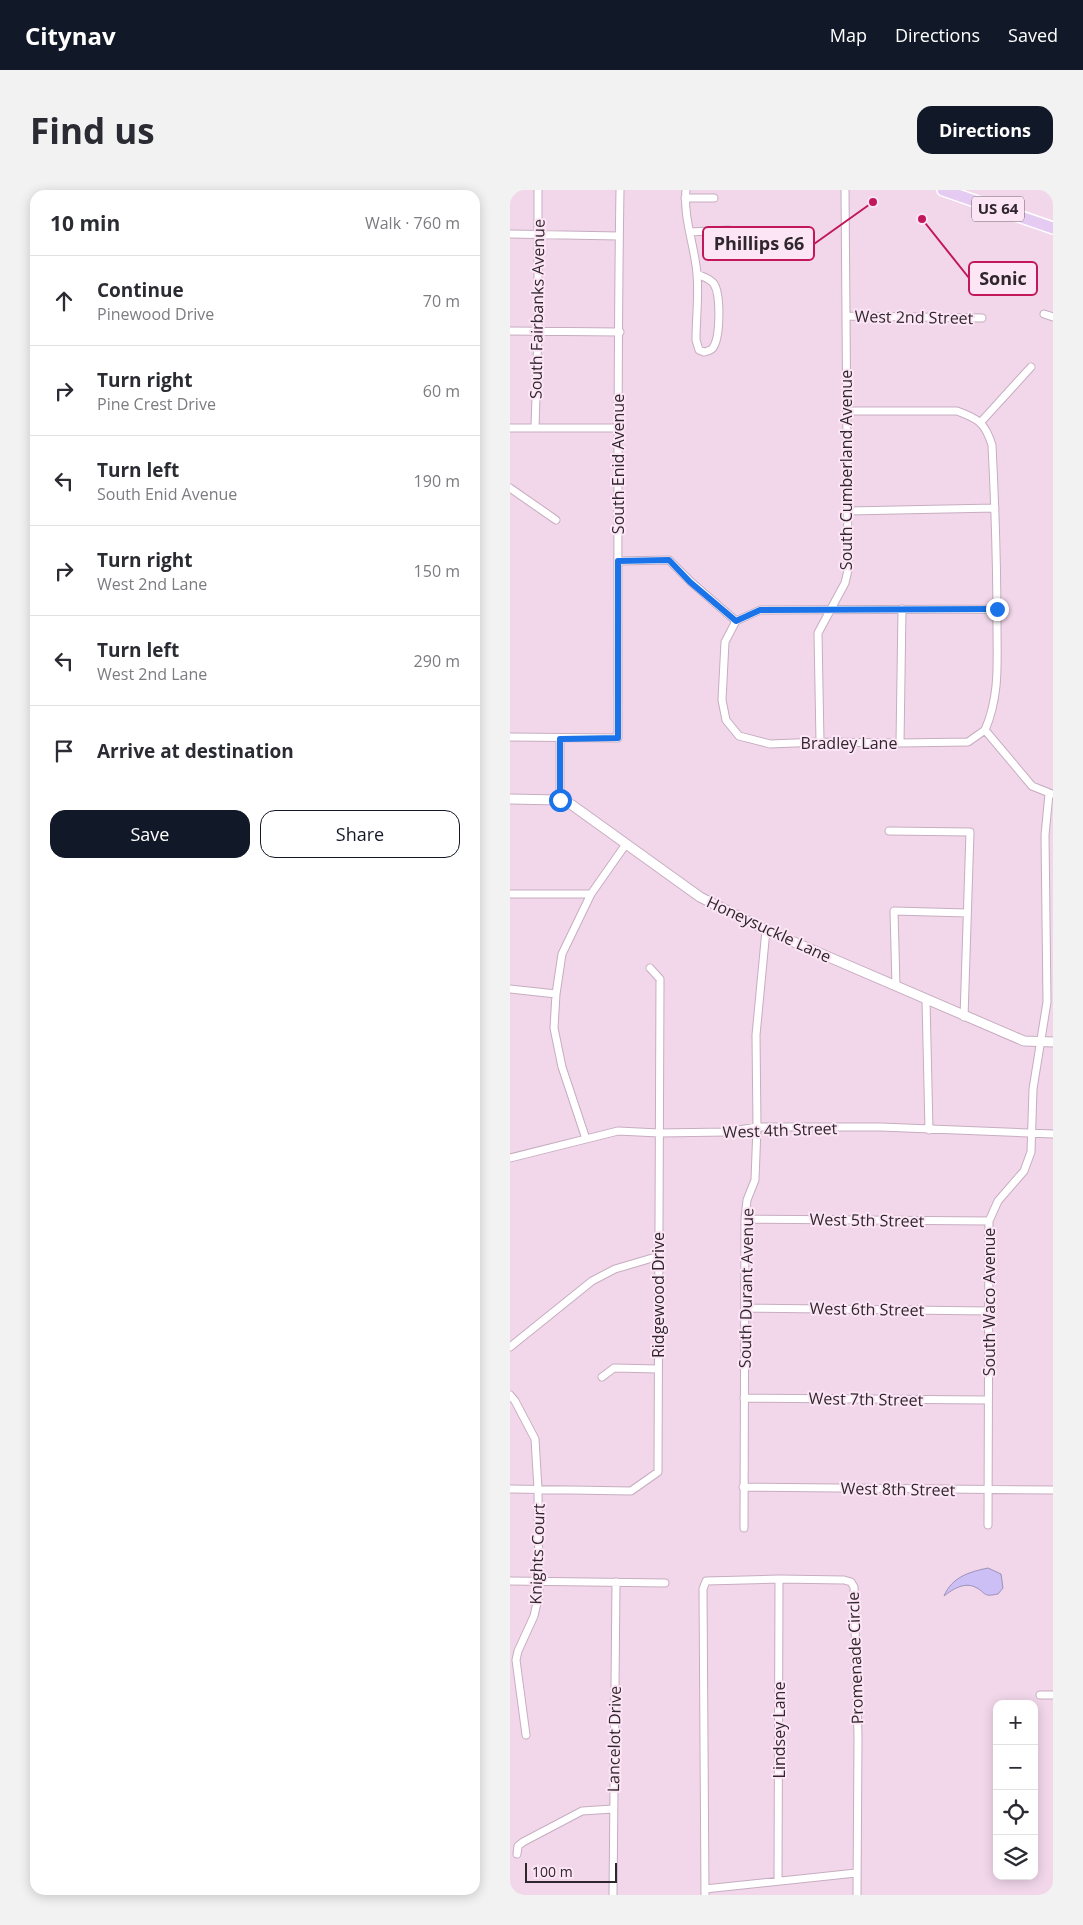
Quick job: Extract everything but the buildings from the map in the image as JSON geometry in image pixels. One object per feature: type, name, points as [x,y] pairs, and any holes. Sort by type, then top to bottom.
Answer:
[{"type":"main road","name":"US 64","points":[[943,190],[1053,228]]},
{"type":"street","name":"South Fairbanks Avenue","points":[[535,428],[538,331],[538,190]]},
{"type":"street","name":"South Enid Avenue","points":[[560,739],[618,738],[617,428],[620,332],[620,190]]},
{"type":"street","name":"South Cumberland Avenue","points":[[820,742],[818,633],[845,583],[848,570],[845,190]]},
{"type":"street","points":[[697,274],[713,282],[717,290],[718,326],[714,346],[711,350],[704,352],[699,350],[696,340],[697,274],[686,194],[714,198]]},
{"type":"street","points":[[690,232],[728,230]]},
{"type":"street","points":[[510,234],[620,236]]},
{"type":"street","points":[[1044,314],[1053,317]]},
{"type":"street","name":"West 2nd Street","points":[[846,316],[982,318]]},
{"type":"street","points":[[510,331],[620,332]]},
{"type":"street","points":[[980,423],[1031,367]]},
{"type":"street","points":[[847,411],[957,411],[973,417],[987,429],[992,445],[997,609],[996,690],[993,712],[985,730],[1032,786],[1051,794]]},
{"type":"street","points":[[510,428],[617,428]]},
{"type":"street","points":[[510,488],[556,520]]},
{"type":"street","points":[[848,511],[995,508]]},
{"type":"street","points":[[618,561],[669,560],[690,582],[736,621],[760,610],[997,609]]},
{"type":"street","points":[[900,743],[902,609]]},
{"type":"street","name":"Bradley Lane","points":[[736,621],[725,642],[722,700],[726,720],[739,736],[770,744],[968,742],[985,730]]},
{"type":"street","points":[[510,737],[560,739],[560,800]]},
{"type":"street","name":"South Waco Avenue","points":[[988,1525],[988,1221],[998,1201],[1024,1170],[1031,1152],[1033,1089],[1047,1002],[1045,835],[1051,794]]},
{"type":"street","name":"Honeysuckle Lane","points":[[510,799],[560,800],[572,805],[700,897],[766,930],[964,1017],[1024,1041],[1053,1042]]},
{"type":"street","points":[[889,831],[970,832],[964,1017]]},
{"type":"street","points":[[586,1139],[562,1067],[554,1028],[556,994],[562,954],[591,894],[626,844]]},
{"type":"street","points":[[510,894],[591,894]]},
{"type":"street","points":[[896,986],[894,911],[967,913]]},
{"type":"street","name":"South Durant Avenue","points":[[744,1528],[745,1219],[747,1200],[756,1180],[758,1127],[756,1034],[766,930]]},
{"type":"street","name":"Ridgewood Drive","points":[[510,1489],[631,1491],[658,1472],[660,979],[650,968]]},
{"type":"street","points":[[510,990],[556,994]]},
{"type":"street","points":[[926,1000],[929,1130]]},
{"type":"street","name":"West 4th Street","points":[[510,1158],[618,1131],[659,1133],[727,1132],[758,1127],[901,1127],[1031,1135],[1053,1134]]},
{"type":"street","name":"West 5th Street","points":[[745,1219],[988,1221]]},
{"type":"street","points":[[510,1347],[592,1281],[615,1269],[659,1256]]},
{"type":"street","name":"West 6th Street","points":[[745,1308],[989,1311]]},
{"type":"street","points":[[602,1376],[614,1368],[658,1369]]},
{"type":"street","name":"Knights Court","points":[[510,1395],[535,1439],[538,1489],[539,1582],[537,1604],[518,1650],[516,1660],[526,1735]]},
{"type":"street","name":"West 7th Street","points":[[744,1398],[988,1400]]},
{"type":"street","name":"West 8th Street","points":[[743,1487],[1053,1490]]},
{"type":"street","name":"Lindsey Lane","points":[[778,1881],[779,1579]]},
{"type":"street","name":"Promenade Circle","points":[[705,1892],[703,1589],[706,1581],[844,1580],[852,1582],[854,1587],[858,1737],[857,1895]]},
{"type":"street","points":[[510,1582],[665,1583]]},
{"type":"street","name":"Lancelot Drive","points":[[613,1895],[616,1582]]},
{"type":"street","points":[[1040,1695],[1053,1695]]},
{"type":"street","points":[[517,1854],[518,1846],[523,1842],[582,1811],[613,1809]]},
{"type":"street","points":[[705,1892],[778,1881],[856,1873]]},
{"type":"shaded area","points":[[988,1568],[1001,1574],[1003,1588],[998,1594],[987,1595],[977,1588],[968,1585],[955,1589],[944,1596],[952,1584],[962,1576]]},
{"type":"place","name":"Phillips 66","points":[[873,202]]},
{"type":"place","name":"Sonic","points":[[922,219]]},
{"type":"route","points":[[560,800],[560,739],[618,738],[618,561],[669,560],[690,582],[736,621],[760,610],[997,609]]}]
